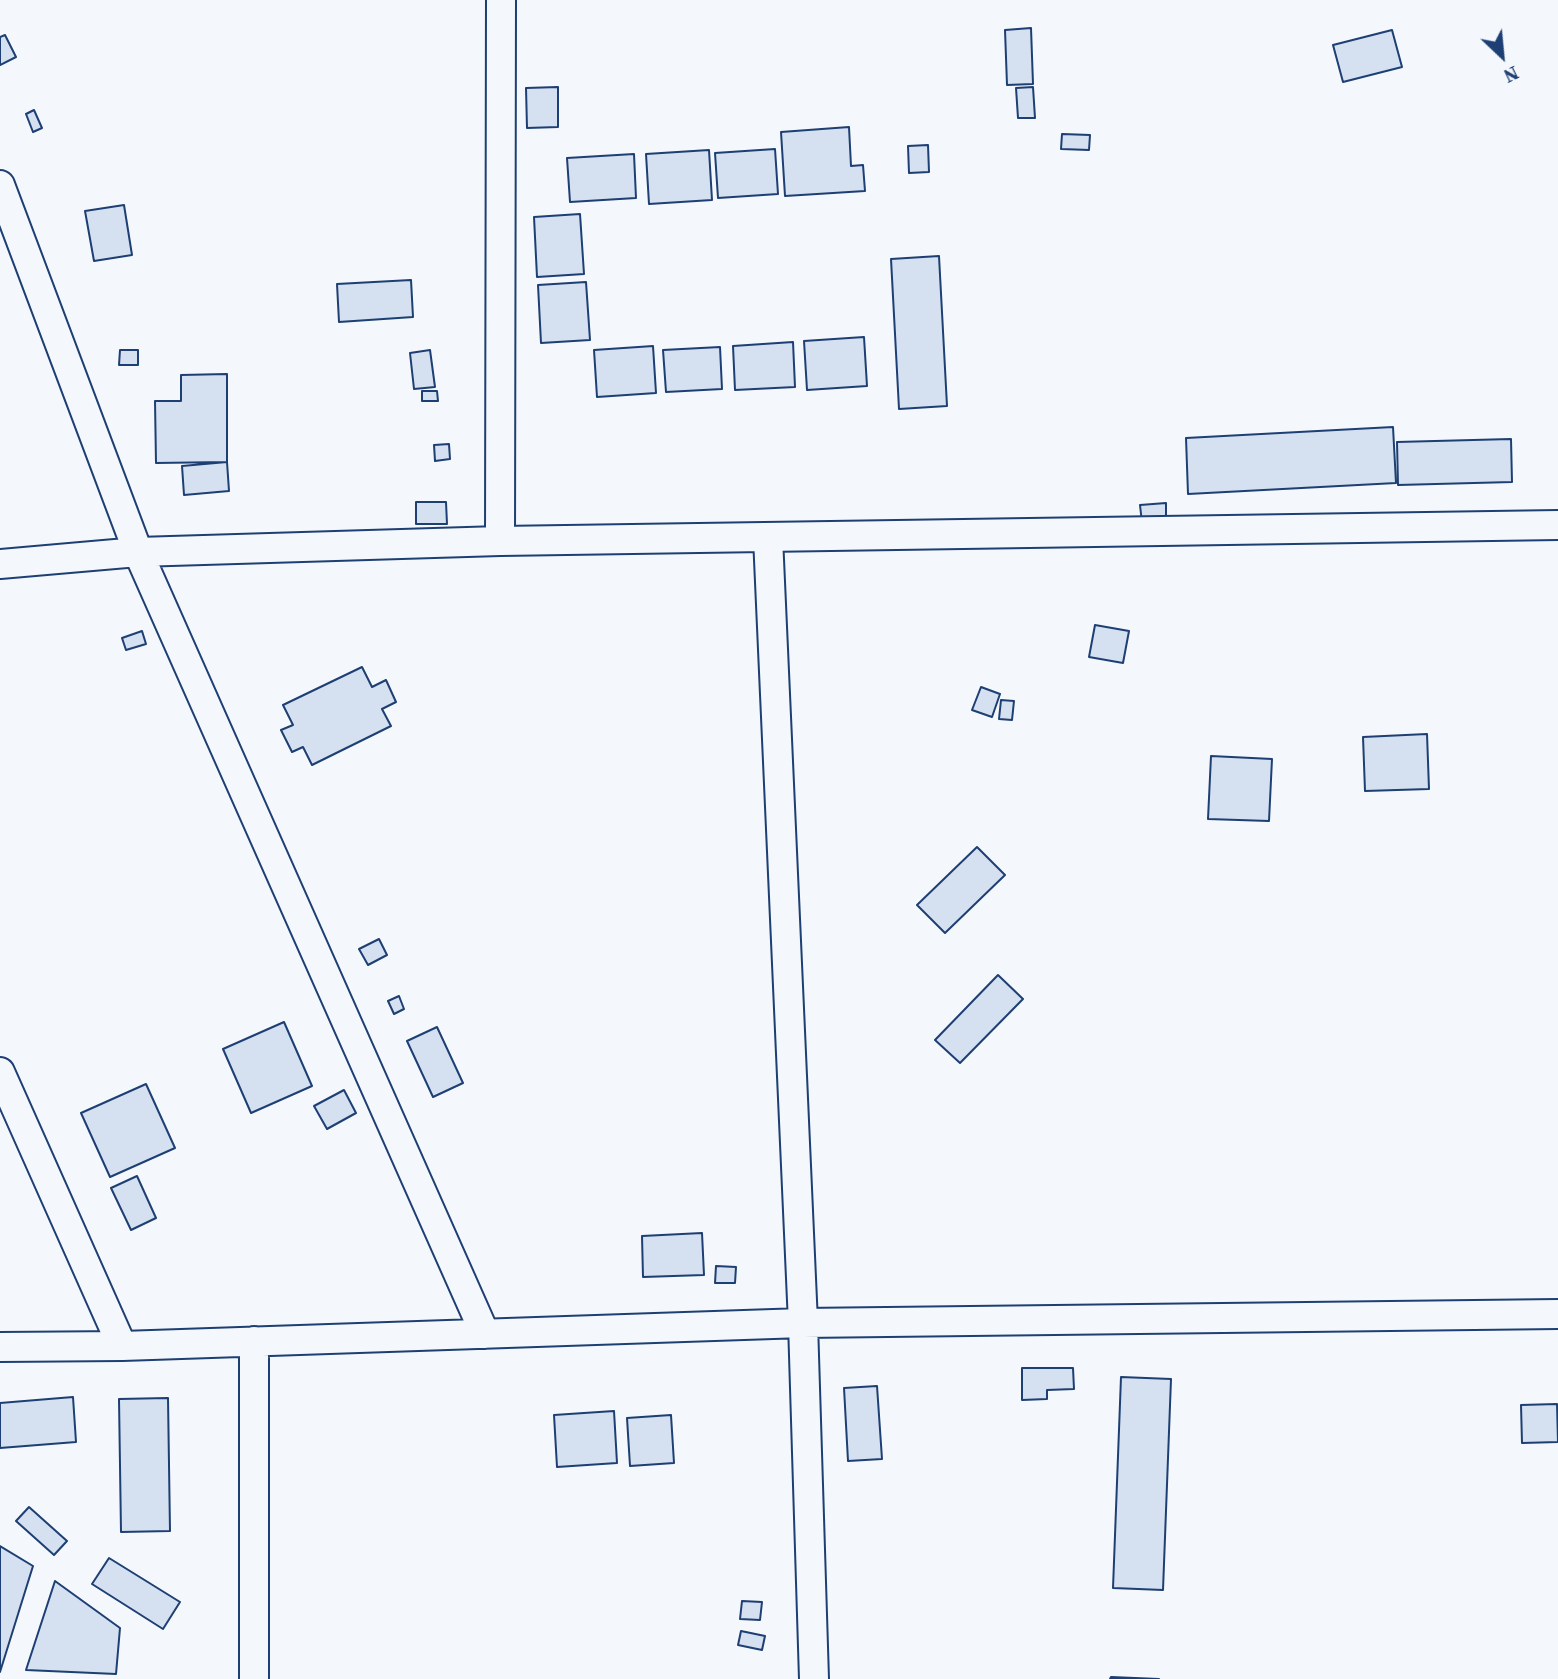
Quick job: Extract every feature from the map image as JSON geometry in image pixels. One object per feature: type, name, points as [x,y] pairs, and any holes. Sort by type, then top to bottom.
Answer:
[{"type":"street","points":[[500,541],[501,0]]},
{"type":"street","points":[[0,185],[138,552],[485,1334]]},
{"type":"street","points":[[0,564],[138,552],[500,541],[1558,525]]},
{"type":"street","points":[[768,537],[803,1323],[814,1679]]},
{"type":"street","points":[[0,1072],[122,1346]]},
{"type":"street","points":[[0,1348],[803,1323],[1558,1314]]},
{"type":"street","points":[[254,1341],[254,1679]]},
{"type":"building","points":[[1031,28],[1033,84],[1007,85],[1005,30]]},
{"type":"building","points":[[1392,30],[1402,67],[1343,82],[1333,45]]},
{"type":"building","points":[[5,35],[16,57],[0,65],[0,37]]},
{"type":"building","points":[[558,87],[558,127],[527,128],[526,88]]},
{"type":"building","points":[[1033,87],[1035,118],[1018,118],[1016,88]]},
{"type":"building","points":[[34,110],[42,128],[33,132],[26,114]]},
{"type":"building","points":[[849,127],[851,166],[863,165],[865,191],[785,196],[781,132]]},
{"type":"building","points":[[1062,134],[1090,135],[1089,150],[1061,149]]},
{"type":"building","points":[[928,145],[929,172],[909,173],[908,146]]},
{"type":"building","points":[[775,149],[778,194],[718,198],[715,153]]},
{"type":"building","points":[[709,150],[712,200],[649,204],[646,154]]},
{"type":"building","points":[[634,154],[636,198],[570,202],[567,158]]},
{"type":"building","points":[[124,205],[132,255],[94,261],[85,211]]},
{"type":"building","points":[[580,214],[584,274],[537,277],[534,217]]},
{"type":"building","points":[[939,256],[947,406],[899,409],[891,259]]},
{"type":"building","points":[[411,280],[413,317],[339,322],[337,284]]},
{"type":"building","points":[[586,282],[590,340],[541,343],[538,285]]},
{"type":"building","points":[[864,337],[867,386],[807,390],[804,341]]},
{"type":"building","points":[[793,342],[795,387],[735,390],[733,346]]},
{"type":"building","points":[[653,346],[656,393],[597,397],[594,350]]},
{"type":"building","points":[[720,347],[722,389],[666,392],[663,350]]},
{"type":"building","points":[[120,350],[138,350],[138,365],[119,365]]},
{"type":"building","points":[[430,350],[435,387],[414,389],[410,353]]},
{"type":"building","points":[[227,374],[227,462],[156,463],[155,401],[181,401],[181,375]]},
{"type":"building","points":[[422,391],[437,391],[438,401],[422,401]]},
{"type":"building","points":[[1393,427],[1396,483],[1188,494],[1186,438]]},
{"type":"building","points":[[1511,439],[1512,482],[1398,485],[1397,442]]},
{"type":"building","points":[[449,444],[450,459],[435,461],[434,445]]},
{"type":"building","points":[[227,462],[229,491],[184,495],[182,466]]},
{"type":"building","points":[[416,502],[446,502],[447,524],[416,524]]},
{"type":"building","points":[[1166,503],[1166,522],[1142,523],[1140,505]]},
{"type":"building","points":[[1095,625],[1129,631],[1123,663],[1089,657]]},
{"type":"building","points":[[142,631],[146,644],[126,650],[122,638]]},
{"type":"building","points":[[362,667],[372,687],[386,680],[396,702],[382,709],[391,726],[312,765],[303,747],[292,752],[281,730],[293,725],[283,705]]},
{"type":"building","points":[[981,687],[1000,694],[992,717],[972,710]]},
{"type":"building","points":[[1001,700],[1014,701],[1012,720],[999,719]]},
{"type":"building","points":[[1427,734],[1429,789],[1365,791],[1363,737]]},
{"type":"building","points":[[1211,756],[1272,759],[1269,821],[1208,819]]},
{"type":"building","points":[[977,847],[1005,875],[945,933],[917,905]]},
{"type":"building","points":[[379,939],[387,955],[368,965],[359,949]]},
{"type":"building","points":[[998,975],[1023,999],[960,1063],[935,1040]]},
{"type":"building","points":[[399,996],[404,1009],[394,1014],[388,1001]]},
{"type":"building","points":[[284,1022],[312,1086],[251,1113],[223,1049]]},
{"type":"building","points":[[437,1027],[463,1083],[433,1097],[407,1041]]},
{"type":"building","points":[[146,1084],[175,1148],[110,1177],[81,1113]]},
{"type":"building","points":[[344,1090],[356,1113],[327,1129],[314,1106]]},
{"type":"building","points":[[137,1176],[156,1218],[131,1230],[111,1188]]},
{"type":"building","points":[[702,1233],[704,1275],[643,1277],[642,1236]]},
{"type":"building","points":[[716,1266],[736,1267],[735,1283],[715,1283]]},
{"type":"building","points":[[1022,1368],[1073,1368],[1074,1389],[1047,1390],[1047,1399],[1022,1400]]},
{"type":"building","points":[[1121,1377],[1171,1379],[1163,1590],[1113,1588]]},
{"type":"building","points":[[877,1386],[882,1459],[848,1461],[844,1388]]},
{"type":"building","points":[[73,1397],[76,1442],[0,1448],[0,1403]]},
{"type":"building","points":[[168,1398],[170,1531],[121,1532],[119,1399]]},
{"type":"building","points":[[1557,1404],[1558,1442],[1522,1443],[1521,1405]]},
{"type":"building","points":[[614,1411],[617,1463],[557,1467],[554,1415]]},
{"type":"building","points":[[671,1415],[674,1463],[630,1466],[627,1418]]},
{"type":"building","points":[[29,1507],[67,1541],[54,1555],[16,1521]]},
{"type":"building","points":[[0,1546],[33,1566],[0,1672]]},
{"type":"building","points":[[109,1558],[180,1602],[163,1629],[92,1584]]},
{"type":"building","points":[[55,1581],[120,1628],[116,1674],[26,1670]]},
{"type":"building","points":[[742,1601],[762,1602],[760,1620],[740,1619]]},
{"type":"building","points":[[741,1631],[765,1636],[762,1650],[738,1645]]},
{"type":"building","points":[[1111,1677],[1159,1679],[1110,1679]]}]
